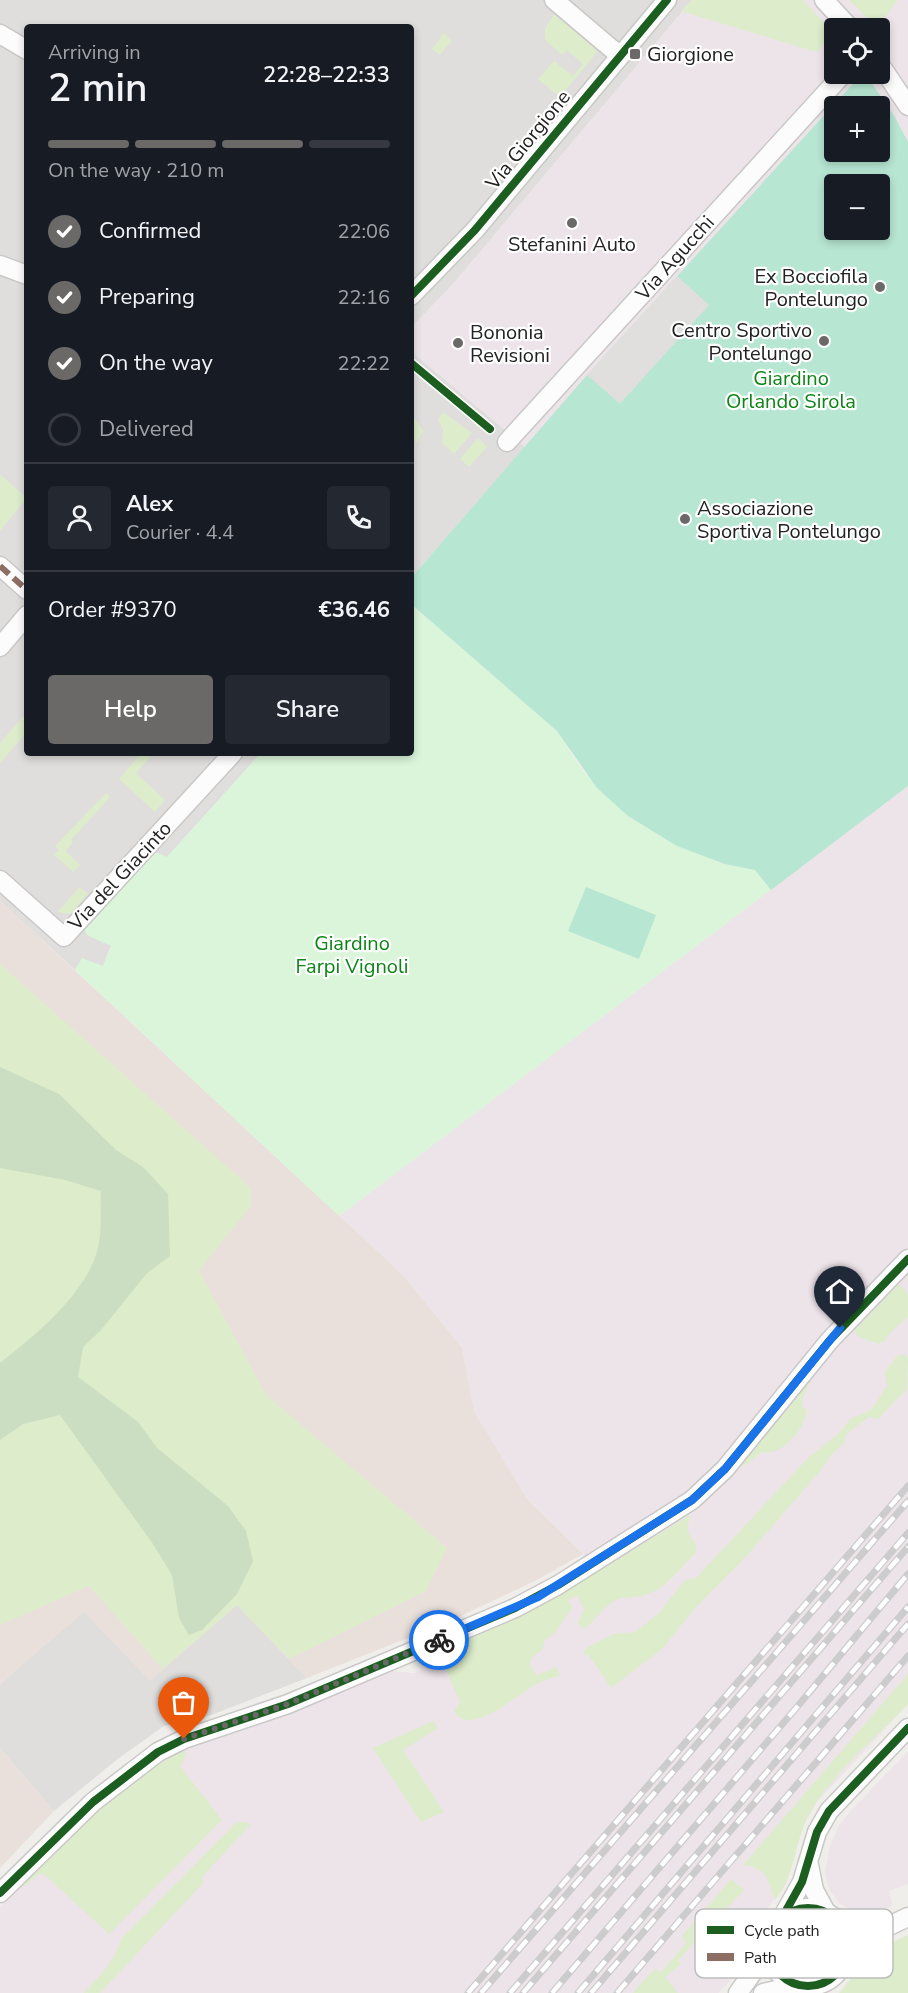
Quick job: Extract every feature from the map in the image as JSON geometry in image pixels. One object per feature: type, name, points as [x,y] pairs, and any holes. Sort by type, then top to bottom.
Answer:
[{"type":"street","points":[[554,0],[619,55]]},
{"type":"street","name":"Via Giorgione","points":[[415,287],[475,230],[667,0]]},
{"type":"street","points":[[824,0],[841,18]]},
{"type":"street","points":[[0,34],[24,48]]},
{"type":"street","points":[[890,79],[908,106]]},
{"type":"street","name":"Via Agucchi","points":[[507,442],[834,84]]},
{"type":"street","points":[[0,265],[24,274]]},
{"type":"street","points":[[0,566],[24,587]]},
{"type":"street","points":[[0,647],[24,619]]},
{"type":"street","name":"Via del Giacinto","points":[[0,880],[64,937],[230,756]]},
{"type":"street","points":[[0,1893],[93,1802],[158,1752],[184,1739],[288,1704],[515,1608],[558,1585],[685,1505],[725,1469],[822,1349],[908,1258]]},
{"type":"street","points":[[787,1909],[809,1865],[818,1832],[829,1811],[908,1728]]},
{"type":"street","points":[[809,1865],[814,1890],[826,1909]]},
{"type":"street","points":[[893,1922],[908,1917]]},
{"type":"street","points":[[738,1993],[749,1978]]},
{"type":"street","points":[[785,1978],[789,1982],[807,1986],[825,1982],[831,1978]]},
{"type":"street","points":[[763,1993],[798,1985]]},
{"type":"shaded area","points":[[0,0],[692,0],[453,284],[414,325],[414,24],[24,24],[24,756],[258,756],[167,857],[87,935],[111,945],[103,966],[79,966],[75,970],[0,901]]},
{"type":"shaded area","points":[[692,0],[908,0],[908,142],[890,110],[890,96],[880,96],[872,84],[890,84],[890,18],[824,18],[824,84],[853,84],[842,96],[824,96],[824,116],[525,447],[414,354],[414,325],[453,284]]},
{"type":"shaded area","points":[[677,276],[709,305],[620,404],[587,375]]},
{"type":"shaded area","points":[[414,354],[525,447],[414,575]]},
{"type":"shaded area","points":[[240,756],[255,756],[167,853],[156,849]]},
{"type":"shaded area","points":[[908,786],[908,1704],[817,1802],[803,1826],[787,1883],[767,1909],[695,1909],[695,1978],[733,1978],[718,1993],[0,1993],[0,1907],[24,1881],[123,1788],[163,1760],[185,1750],[390,1671],[414,1673],[443,1663],[452,1643],[555,1597],[595,1574],[583,1554],[527,1499],[474,1411],[462,1348],[403,1275],[339,1216]]},
{"type":"shaded area","points":[[0,893],[65,952],[62,956],[0,900]]},
{"type":"shaded area","points":[[0,901],[403,1275],[462,1348],[474,1411],[527,1499],[583,1554],[535,1581],[448,1622],[307,1678],[237,1605],[150,1681],[84,1612],[0,1684]]},
{"type":"shaded area","points":[[237,1605],[307,1678],[211,1715],[164,1726],[119,1758],[54,1811],[0,1748],[0,1684],[84,1611],[150,1680]]},
{"type":"shaded area","points":[[0,1748],[54,1811],[0,1868]]},
{"type":"shaded area","points":[[908,1751],[908,1884],[889,1891],[893,1906],[884,1909],[851,1909],[840,1904],[829,1889],[825,1873],[829,1849],[838,1827]]},
{"type":"green space","points":[[692,0],[803,0],[824,22],[824,44],[816,52],[681,11]]},
{"type":"green space","points":[[849,0],[898,0],[884,18],[867,18]]},
{"type":"green space","points":[[554,14],[598,51],[560,97],[538,79],[554,61],[573,76],[583,64],[567,50],[562,55],[545,40],[545,29]]},
{"type":"green space","points":[[444,33],[451,41],[440,55],[432,49]]},
{"type":"green space","name":"Associazione Sportiva Pontelungo","points":[[853,84],[872,84],[881,96],[842,96]]},
{"type":"green space","name":"Associazione Sportiva Pontelungo","points":[[890,110],[908,142],[908,786],[771,890],[755,870],[725,864],[677,846],[628,816],[597,788],[557,731],[414,607],[414,575],[587,375],[824,115],[824,162],[890,162]]},
{"type":"green space","points":[[443,412],[472,433],[454,454],[442,443],[443,430],[438,419]]},
{"type":"green space","points":[[414,417],[423,431],[417,442],[414,440]]},
{"type":"green space","points":[[478,438],[487,447],[469,467],[460,459]]},
{"type":"green space","points":[[0,474],[24,495],[24,502],[0,531]]},
{"type":"green space","name":"Giardino Farpi Vignoli","points":[[414,607],[557,731],[582,770],[628,816],[677,846],[725,864],[755,870],[771,890],[339,1216],[75,970],[82,958],[103,966],[111,946],[87,935],[84,929],[87,923],[153,851],[167,857],[258,756],[414,756]]},
{"type":"green space","points":[[24,715],[24,735],[0,763],[0,743]]},
{"type":"green space","points":[[138,756],[151,756],[136,773],[165,800],[155,812],[119,779]]},
{"type":"green space","points":[[106,793],[110,797],[71,840],[73,842],[66,851],[80,865],[73,872],[54,855],[59,850],[55,846]]},
{"type":"green space","points":[[80,887],[88,894],[71,914],[58,911]]},
{"type":"green space","points":[[586,887],[656,915],[639,959],[568,931]]},
{"type":"green space","points":[[0,964],[251,1188],[251,1206],[199,1270],[266,1395],[447,1548],[426,1591],[289,1659],[237,1605],[163,1669],[89,1586],[0,1625]]},
{"type":"green space","points":[[0,1067],[59,1094],[116,1150],[143,1167],[168,1194],[170,1256],[147,1273],[101,1330],[83,1347],[78,1377],[138,1422],[157,1448],[228,1506],[246,1531],[253,1561],[237,1594],[202,1630],[189,1635],[179,1618],[172,1575],[153,1544],[60,1415],[23,1424],[0,1440],[0,1363],[60,1310],[86,1277],[99,1242],[101,1191],[65,1180],[0,1168]]},
{"type":"green space","points":[[899,1284],[908,1294],[908,1316],[885,1341],[878,1344],[859,1337],[854,1331]]},
{"type":"green space","points":[[903,1354],[908,1358],[907,1389],[878,1419],[869,1417],[846,1434],[844,1443],[831,1455],[821,1470],[743,1560],[697,1606],[662,1649],[611,1688],[588,1654],[583,1656],[585,1649],[613,1634],[635,1632],[660,1612],[684,1581],[696,1578],[809,1457],[840,1432],[850,1419],[871,1410],[887,1386],[885,1372],[896,1357]]},
{"type":"green space","points":[[813,1377],[803,1397],[802,1406],[807,1411],[806,1417],[796,1435],[786,1445],[773,1452],[761,1453],[741,1466]]},
{"type":"green space","points":[[690,1515],[687,1531],[696,1544],[696,1553],[657,1589],[642,1596],[615,1601],[584,1629],[578,1623],[584,1609],[577,1596],[568,1600],[573,1608],[555,1632],[545,1640],[542,1650],[532,1657],[530,1665],[537,1675],[556,1667],[560,1675],[538,1683],[483,1717],[471,1720],[461,1718],[454,1711],[460,1702],[443,1663],[452,1643],[563,1593]]},
{"type":"green space","points":[[908,1674],[908,1704],[844,1769],[821,1796],[805,1822],[788,1879],[775,1900],[768,1880],[762,1872],[743,1865]]},
{"type":"green space","points":[[433,1721],[438,1728],[403,1750],[444,1812],[421,1822],[373,1748]]},
{"type":"green space","points":[[185,1750],[186,1755],[180,1766],[222,1820],[109,1934],[45,1875],[39,1874],[25,1886],[19,1887],[117,1794],[161,1763]]},
{"type":"green space","points":[[236,1823],[251,1824],[201,1878],[204,1882],[100,1993],[84,1993],[111,1961],[121,1939]]},
{"type":"green space","points":[[731,1879],[744,1890],[726,1909],[705,1909]]},
{"type":"green space","points":[[695,1921],[695,1942],[678,1960],[681,1964],[665,1977],[678,1993],[633,1993],[655,1968],[660,1973],[687,1942],[681,1937]]},
{"type":"green space","points":[[908,1935],[908,1993],[839,1993],[852,1978],[893,1978],[893,1942]]},
{"type":"railway","points":[[468,1993],[908,1486]]},
{"type":"railway","points":[[481,1993],[908,1501]]},
{"type":"railway","points":[[510,1993],[908,1533]]},
{"type":"railway","points":[[523,1993],[908,1547]]},
{"type":"railway","points":[[552,1993],[908,1574]]},
{"type":"railway","points":[[578,1993],[908,1607]]},
{"type":"railway","points":[[591,1993],[908,1624]]},
{"type":"railway","points":[[617,1993],[908,1656]]},
{"type":"marked path","points":[[0,566],[24,587]]},
{"type":"cycle path","points":[[414,293],[475,230],[667,0]]},
{"type":"cycle path","points":[[414,366],[490,429]]},
{"type":"cycle path","points":[[0,1893],[93,1802],[158,1752],[184,1739],[288,1704],[515,1608],[558,1585],[692,1500],[725,1469],[830,1340],[908,1259]]},
{"type":"cycle path","points":[[787,1909],[802,1882],[817,1832],[829,1811],[908,1728]]},
{"type":"cycle path","points":[[800,1909],[816,1909]]},
{"type":"cycle path","points":[[784,1978],[793,1983],[808,1986],[823,1983],[832,1978]]},
{"type":"way so far","points":[[184,1739],[288,1704],[439,1640]]},
{"type":"place","name":"Giorgione","points":[[635,54]]},
{"type":"place","name":"Stefanini Auto","points":[[572,223]]},
{"type":"place","name":"Ex Bocciofila Pontelungo","points":[[880,287]]},
{"type":"place","name":"Centro Sportivo Pontelungo","points":[[824,341]]},
{"type":"place","name":"Bononia Revisioni","points":[[458,343]]},
{"type":"place","name":"Associazione Sportiva Pontelungo","points":[[685,519]]},
{"type":"route","points":[[439,1640],[538,1597],[692,1500],[725,1469],[840,1328]]},
{"type":"park label","name":"Giardino Orlando Sirola","points":[[791,390]]}]
